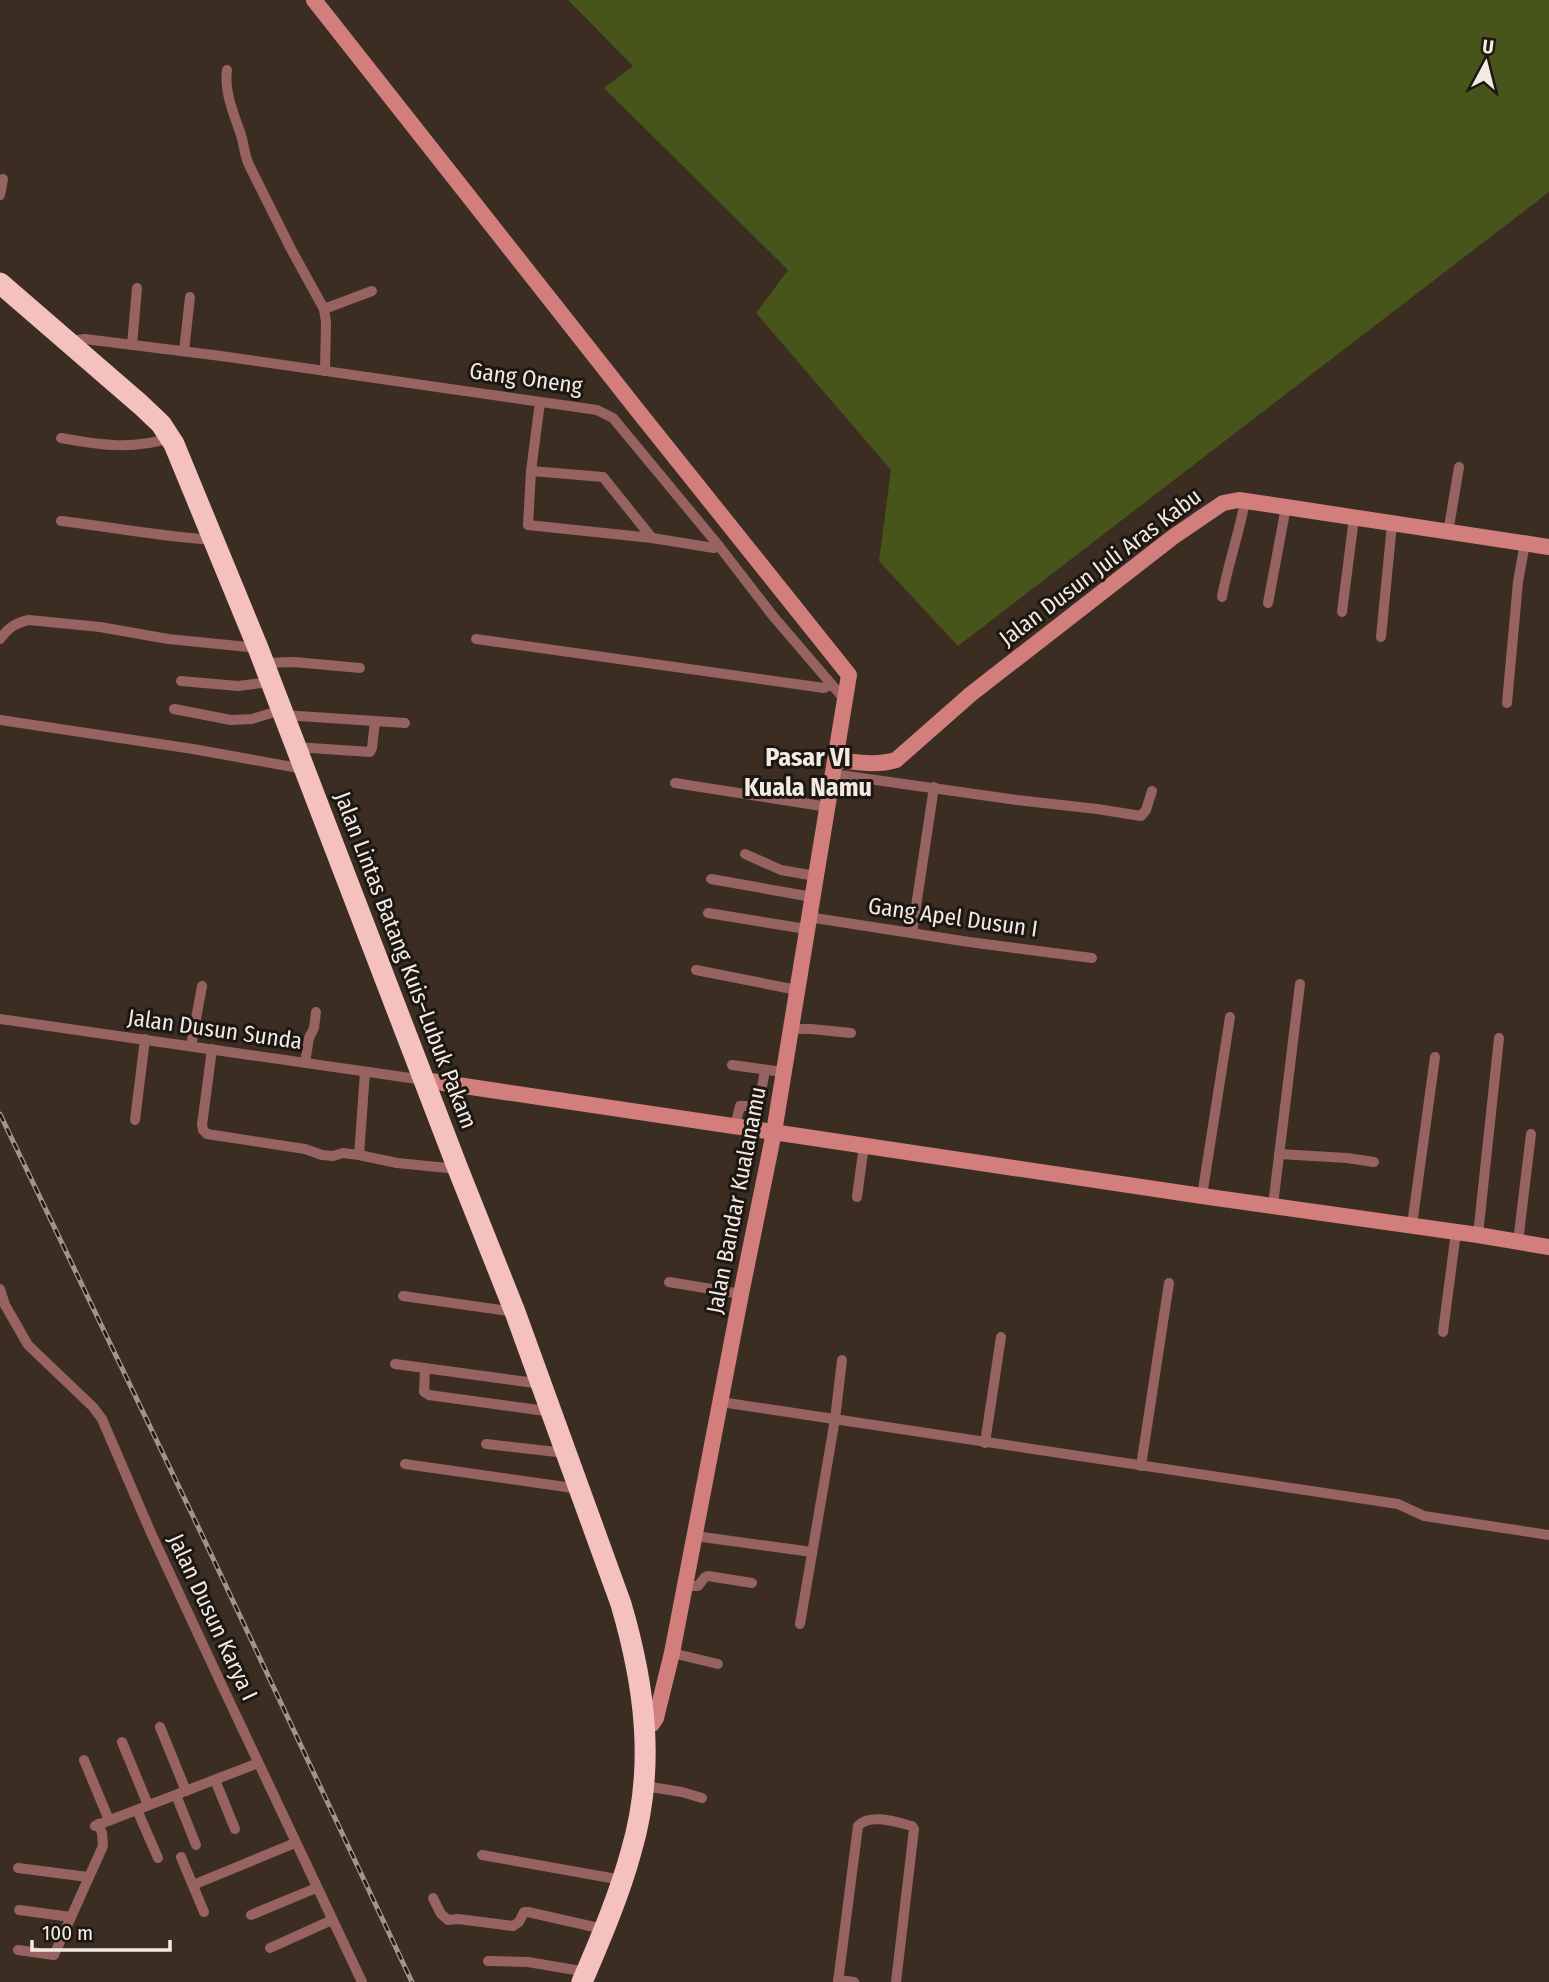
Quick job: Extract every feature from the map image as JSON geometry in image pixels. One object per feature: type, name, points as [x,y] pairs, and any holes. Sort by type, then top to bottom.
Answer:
[{"type":"highway","name":"Jalan Lintas Batang Kuis–Lubuk Pakam","points":[[0,283],[161,424],[188,475],[515,1312],[621,1604],[631,1638],[646,1726],[643,1786],[632,1851],[584,1977]]},
{"type":"street","name":"Jalan Bandar Kualanamu","points":[[314,0],[849,675],[774,1132],[672,1653],[656,1718],[652,1724],[646,1726]]},
{"type":"street","points":[[227,70],[226,84],[241,133],[244,153],[290,249],[324,309],[325,372]]},
{"type":"street","points":[[0,195],[3,179]]},
{"type":"street","points":[[132,345],[137,288]]},
{"type":"street","points":[[324,309],[372,291]]},
{"type":"street","points":[[184,351],[190,297]]},
{"type":"street","name":"Gang Oneng","points":[[70,344],[85,339],[184,351],[597,410],[612,418],[845,700]]},
{"type":"street","points":[[540,402],[531,471],[528,525],[652,538],[714,548],[719,546]]},
{"type":"street","points":[[61,438],[106,446],[155,443],[170,438]]},
{"type":"street","points":[[1448,533],[1459,467]]},
{"type":"street","points":[[531,471],[603,477],[652,538]]},
{"type":"street","name":"Jalan Dusun Juli Aras Kabu","points":[[834,767],[867,770],[896,760],[971,694],[1173,537],[1223,503],[1232,500],[1549,547]]},
{"type":"street","points":[[1222,597],[1245,501]]},
{"type":"street","points":[[1268,603],[1286,507]]},
{"type":"street","points":[[1342,612],[1354,518]]},
{"type":"street","points":[[61,521],[173,537],[215,540]]},
{"type":"street","points":[[1381,637],[1392,524]]},
{"type":"street","points":[[1507,703],[1518,582],[1525,543]]},
{"type":"street","points":[[0,639],[18,622],[29,620],[100,627],[168,639],[263,665],[293,662],[360,668]]},
{"type":"street","points":[[476,639],[824,688],[831,685]]},
{"type":"street","points":[[181,681],[238,686],[263,665]]},
{"type":"street","points":[[174,709],[231,720],[252,719],[282,712],[405,723]]},
{"type":"street","points":[[0,720],[304,769]]},
{"type":"street","points":[[296,747],[366,753],[372,748],[375,721]]},
{"type":"street","points":[[867,770],[934,787],[1141,816],[1146,810],[1152,791]]},
{"type":"street","points":[[676,783],[828,807]]},
{"type":"street","points":[[912,933],[934,787]]},
{"type":"street","points":[[745,854],[781,870],[815,876]]},
{"type":"street","points":[[711,879],[812,897]]},
{"type":"street","name":"Gang Apel Dusun I","points":[[708,912],[912,933],[1092,958]]},
{"type":"street","points":[[696,970],[797,990]]},
{"type":"street","points":[[1273,1205],[1300,984]]},
{"type":"street","points":[[191,1046],[202,986]]},
{"type":"street","points":[[305,1063],[316,1012]]},
{"type":"street","points":[[1202,1196],[1230,1017]]},
{"type":"street","name":"Jalan Dusun Sunda","points":[[0,1020],[424,1080]]},
{"type":"street","points":[[790,1029],[851,1033]]},
{"type":"street","points":[[1478,1235],[1499,1038]]},
{"type":"street","points":[[135,1120],[145,1039]]},
{"type":"street","points":[[212,1049],[202,1125],[204,1132],[305,1149],[322,1155],[343,1153],[397,1163],[458,1169]]},
{"type":"street","points":[[1412,1225],[1435,1057]]},
{"type":"street","points":[[732,1065],[783,1072]]},
{"type":"street","points":[[735,1126],[740,1106],[759,1104],[765,1070]]},
{"type":"street","points":[[359,1155],[365,1072]]},
{"type":"street","points":[[424,1080],[1549,1247]]},
{"type":"street","points":[[761,1091],[780,1093]]},
{"type":"street","points":[[1518,1242],[1531,1134]]},
{"type":"street","points":[[856,1197],[864,1145]]},
{"type":"street","points":[[1279,1154],[1374,1162]]},
{"type":"street","points":[[1443,1332],[1457,1232]]},
{"type":"street","points":[[669,1282],[741,1294]]},
{"type":"street","points":[[1141,1466],[1169,1283]]},
{"type":"street","name":"Jalan Dusun Karya I","points":[[0,1289],[5,1305],[28,1345],[93,1407],[102,1419],[151,1533],[362,1982]]},
{"type":"street","points":[[402,1296],[515,1312]]},
{"type":"street","points":[[985,1443],[1001,1337]]},
{"type":"street","points":[[800,1624],[835,1419],[842,1360]]},
{"type":"street","points":[[395,1364],[542,1384]]},
{"type":"street","points":[[425,1368],[424,1392],[429,1395],[552,1412]]},
{"type":"street","points":[[721,1402],[1398,1504],[1424,1516],[1549,1535]]},
{"type":"street","points":[[486,1444],[566,1453]]},
{"type":"street","points":[[405,1464],[580,1489]]},
{"type":"street","points":[[695,1536],[812,1552]]},
{"type":"street","points":[[684,1586],[698,1586],[708,1576],[752,1583]]},
{"type":"street","points":[[672,1653],[718,1664]]},
{"type":"street","points":[[160,1727],[196,1845]]},
{"type":"street","points":[[122,1742],[158,1858]]},
{"type":"street","points":[[18,1950],[54,1955],[103,1846],[85,1760]]},
{"type":"street","points":[[100,1823],[258,1763]]},
{"type":"street","points":[[215,1780],[235,1829]]},
{"type":"street","points":[[643,1786],[702,1798]]},
{"type":"street","points":[[854,1982],[838,1981],[858,1826],[864,1820],[874,1819],[912,1826],[914,1829],[896,1982]]},
{"type":"street","points":[[193,1885],[295,1843]]},
{"type":"street","points":[[482,1855],[622,1880]]},
{"type":"street","points":[[181,1857],[204,1912]]},
{"type":"street","points":[[18,1868],[88,1877]]},
{"type":"street","points":[[251,1915],[316,1888]]},
{"type":"street","points":[[433,1898],[441,1914],[448,1920],[513,1926],[519,1922],[524,1912],[528,1912],[603,1929]]},
{"type":"street","points":[[19,1910],[71,1917]]},
{"type":"street","points":[[270,1948],[332,1920]]},
{"type":"street","points":[[488,1961],[528,1962],[584,1977]]},
{"type":"green space","points":[[568,0],[1549,0],[1549,192],[958,646],[879,561],[891,470],[756,313],[788,270],[604,88],[633,66]]},
{"type":"railway","points":[[0,1114],[412,1982]]},
{"type":"district","name":"Pasar VI Kuala Namu","points":[[808,772]]}]
